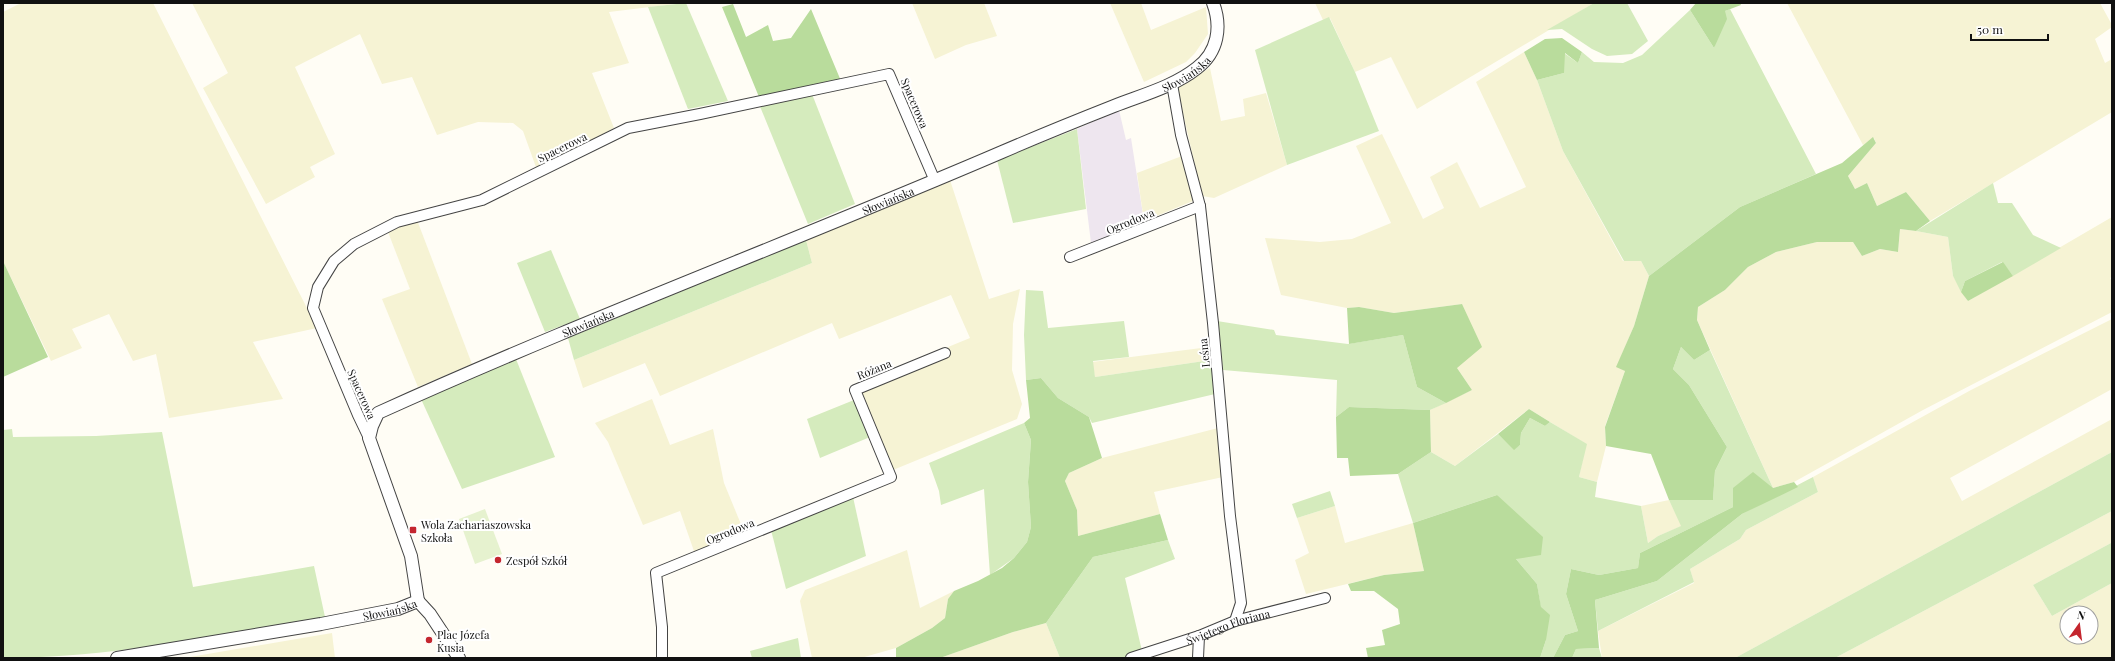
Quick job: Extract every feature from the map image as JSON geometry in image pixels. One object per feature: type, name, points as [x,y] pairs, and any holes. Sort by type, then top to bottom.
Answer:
[{"type":"street","name":"Słowiańska","points":[[117,658],[321,624],[398,609],[418,601],[411,556],[369,438],[372,426],[378,413],[468,372],[935,181],[1050,132],[1172,84],[1199,67],[1212,51],[1217,38],[1218,24],[1213,3]]},
{"type":"street","name":"Spacerowa","points":[[369,438],[313,308],[318,287],[334,261],[354,244],[397,222],[482,200],[628,128],[889,74],[935,181]]},
{"type":"street","name":"Leśna","points":[[1172,84],[1181,135],[1200,206],[1218,368],[1230,516],[1241,603],[1235,621]]},
{"type":"street","name":"Ogrodowa","points":[[1070,257],[1200,206]]},
{"type":"street","name":"Różana","points":[[891,477],[855,390],[945,353]]},
{"type":"street","name":"Ogrodowa","points":[[662,658],[662,627],[656,573],[891,477]]},
{"type":"street","name":"Świętego Floriana","points":[[1131,658],[1199,636],[1235,621],[1325,598]]},
{"type":"street","points":[[418,601],[430,614],[459,658]]},
{"type":"street","points":[[1198,658],[1199,636]]},
{"type":"shaded area","points":[[21,3],[153,3],[317,328],[253,342],[283,399],[169,418],[156,354],[133,361],[109,314],[72,329],[82,348],[51,361],[3,261],[3,12]]},
{"type":"shaded area","points":[[192,3],[683,3],[609,12],[629,63],[592,73],[614,128],[537,170],[523,131],[513,123],[478,122],[437,135],[412,77],[382,84],[360,34],[295,67],[335,154],[310,167],[315,177],[266,204],[203,88],[228,73]]},
{"type":"shaded area","points":[[912,3],[984,3],[997,36],[966,45],[935,59]]},
{"type":"shaded area","points":[[1110,3],[1141,3],[1151,30],[1206,7],[1208,34],[1195,53],[1186,62],[1144,82]]},
{"type":"shaded area","points":[[1315,3],[1594,3],[1417,109],[1391,57],[1355,72],[1330,18],[1323,20]]},
{"type":"shaded area","points":[[1787,3],[2100,3],[2112,25],[2112,27],[2095,39],[2105,63],[2112,59],[2112,112],[1930,221],[1906,192],[1877,206],[1867,183],[1855,189],[1848,176],[1876,143],[1874,138],[1863,145]]},
{"type":"shaded area","points":[[1524,52],[1537,80],[1563,151],[1623,261],[1641,261],[1649,276],[1634,326],[1617,366],[1625,371],[1605,426],[1606,446],[1597,482],[1579,477],[1586,444],[1529,409],[1455,466],[1431,452],[1430,410],[1472,390],[1457,368],[1462,304],[1394,313],[1359,307],[1347,308],[1281,295],[1265,238],[1320,242],[1352,239],[1391,223],[1356,146],[1382,134],[1423,219],[1444,208],[1430,177],[1457,162],[1480,208],[1526,187],[1476,82]]},
{"type":"shaded area","points":[[1210,68],[1221,121],[1245,116],[1243,99],[1266,93],[1287,165],[1214,198],[1202,196],[1177,87]]},
{"type":"shaded area","points":[[1119,110],[1126,140],[1131,138],[1144,221],[1091,243],[1077,129]]},
{"type":"shaded area","points":[[1182,156],[1193,201],[1144,221],[1137,173]]},
{"type":"shaded area","points":[[950,180],[989,299],[1020,289],[1013,324],[1012,370],[1022,404],[1017,419],[893,470],[860,392],[949,356],[948,347],[970,338],[951,295],[839,339],[832,323],[660,396],[645,363],[583,388],[574,360],[812,263],[806,240]]},
{"type":"shaded area","points":[[2112,217],[2112,277],[2110,278],[2112,281],[2112,312],[1923,410],[1794,482],[1773,488],[1697,320],[1698,307],[1725,290],[1748,267],[1776,252],[1817,242],[1853,242],[1862,256],[1880,249],[1898,252],[1900,229],[1916,231],[1948,237],[1953,276],[1968,301]]},
{"type":"shaded area","points":[[417,220],[472,364],[418,387],[382,299],[410,289],[388,232]]},
{"type":"shaded area","points":[[2112,319],[2112,389],[1950,478],[1962,501],[2112,419],[2112,452],[1735,658],[1602,658],[1598,631],[1694,583],[1690,569],[1740,539],[1746,530],[1818,492],[1813,477],[1971,390]]},
{"type":"shaded area","points":[[1209,347],[1211,360],[1095,377],[1092,362]]},
{"type":"shaded area","points":[[652,399],[670,445],[713,429],[724,483],[745,534],[695,554],[680,511],[643,525],[608,442],[595,423]]},
{"type":"shaded area","points":[[1218,428],[1223,477],[1154,492],[1160,514],[1078,536],[1077,510],[1065,481],[1069,473],[1102,458]]},
{"type":"shaded area","points":[[1669,500],[1682,526],[1658,536],[1648,543],[1641,506]]},
{"type":"shaded area","points":[[1335,506],[1345,543],[1413,523],[1424,571],[1384,575],[1306,594],[1295,560],[1309,553],[1297,518]]},
{"type":"shaded area","points":[[2112,511],[2112,544],[2111,543],[2033,585],[2052,616],[2059,612],[2059,645],[2099,645],[2099,605],[2072,605],[2112,583],[2112,658],[1835,658]]},
{"type":"shaded area","points":[[907,550],[920,608],[954,591],[948,599],[945,618],[932,628],[896,648],[861,658],[812,658],[800,601],[805,590]]},
{"type":"shaded area","points":[[1046,623],[1060,658],[940,658],[1013,632]]},
{"type":"shaded area","points":[[332,633],[335,658],[184,658]]},
{"type":"green space","points":[[686,3],[728,101],[688,109],[648,7]]},
{"type":"green space","points":[[1594,3],[1627,3],[1648,41],[1632,54],[1607,56],[1592,49],[1562,29],[1547,30]]},
{"type":"green space","points":[[1696,3],[1740,3],[1741,5],[1725,11],[1727,19],[1714,48],[1690,10]]},
{"type":"green space","points":[[733,4],[746,37],[768,25],[773,41],[791,38],[811,9],[841,81],[759,97],[722,7]]},
{"type":"green space","points":[[1730,9],[1816,174],[1740,207],[1649,276],[1641,261],[1624,261],[1563,151],[1537,80],[1564,73],[1564,53],[1578,63],[1582,52],[1594,62],[1623,63],[1642,55],[1690,10],[1714,48],[1725,11]]},
{"type":"green space","points":[[1329,17],[1355,72],[1379,131],[1287,165],[1255,50]]},
{"type":"green space","points":[[1562,38],[1582,52],[1578,63],[1565,53],[1564,73],[1537,80],[1524,52],[1545,39]]},
{"type":"green space","points":[[812,94],[855,204],[808,224],[759,104]]},
{"type":"green space","points":[[1077,129],[1086,209],[1013,223],[997,160]]},
{"type":"green space","points":[[1873,137],[1876,143],[1848,176],[1855,189],[1867,183],[1877,206],[1906,192],[1930,221],[1916,231],[1900,229],[1898,252],[1880,249],[1862,256],[1853,242],[1817,242],[1776,252],[1748,267],[1725,290],[1698,307],[1697,320],[1710,350],[1694,360],[1681,347],[1673,369],[1689,385],[1727,447],[1715,471],[1713,500],[1669,500],[1651,454],[1606,446],[1605,427],[1625,371],[1616,367],[1634,326],[1649,276],[1740,207],[1842,163]]},
{"type":"green space","points":[[1993,183],[1998,203],[2012,203],[2033,235],[2061,248],[2013,276],[2002,262],[1965,281],[1961,292],[1953,276],[1948,237],[1916,231]]},
{"type":"green space","points":[[806,240],[812,263],[574,360],[568,338]]},
{"type":"green space","points":[[551,250],[580,319],[545,332],[517,263]]},
{"type":"green space","points":[[3,261],[48,357],[3,377]]},
{"type":"green space","points":[[2003,262],[2013,276],[1968,301],[1961,292],[1965,281]]},
{"type":"green space","points":[[1026,290],[1043,291],[1048,328],[1124,321],[1129,357],[1093,361],[1095,377],[1211,360],[1215,394],[1092,423],[1089,417],[1058,398],[1041,378],[1026,380],[1024,335]]},
{"type":"green space","points":[[1462,304],[1482,347],[1457,368],[1472,390],[1446,403],[1417,387],[1403,335],[1349,344],[1347,308],[1359,307],[1394,313]]},
{"type":"green space","points":[[1217,321],[1274,330],[1276,335],[1348,344],[1403,335],[1417,387],[1446,403],[1430,410],[1349,407],[1336,417],[1337,380],[1223,370]]},
{"type":"green space","points":[[1681,347],[1694,360],[1710,350],[1773,488],[1733,488],[1733,507],[1640,553],[1638,568],[1599,575],[1571,569],[1566,594],[1578,631],[1565,635],[1553,658],[1540,658],[1546,640],[1537,584],[1516,559],[1497,495],[1413,523],[1398,474],[1431,452],[1455,466],[1498,434],[1514,449],[1520,445],[1521,433],[1530,418],[1545,426],[1550,422],[1587,444],[1579,477],[1597,482],[1595,497],[1641,506],[1648,543],[1658,536],[1681,526],[1669,500],[1713,500],[1715,471],[1727,447],[1689,385],[1673,369]]},
{"type":"green space","points":[[516,359],[555,457],[462,489],[421,399]]},
{"type":"green space","points":[[1041,378],[1058,398],[1089,417],[1102,458],[1069,473],[1065,481],[1077,510],[1078,536],[1160,514],[1168,540],[1093,557],[1046,623],[1013,632],[940,658],[896,658],[896,648],[932,628],[945,618],[948,599],[954,591],[978,581],[1002,568],[1014,558],[1027,542],[1031,527],[1028,482],[1031,440],[1024,423],[1030,418],[1026,380]]},
{"type":"green space","points":[[854,400],[870,437],[820,458],[807,419]]},
{"type":"green space","points":[[1349,407],[1430,410],[1431,452],[1398,474],[1350,476],[1348,458],[1337,458],[1336,417]]},
{"type":"green space","points":[[1529,409],[1550,422],[1545,426],[1530,418],[1521,433],[1520,445],[1514,450],[1498,434]]},
{"type":"green space","points":[[1024,423],[1031,440],[1028,482],[1031,527],[1027,542],[1014,558],[990,575],[984,489],[941,505],[939,491],[929,463]]},
{"type":"green space","points":[[12,429],[13,437],[96,436],[162,432],[193,587],[314,566],[325,617],[125,650],[44,657],[3,658],[3,430]]},
{"type":"green space","points":[[2112,452],[2112,511],[1835,658],[1735,658]]},
{"type":"green space","points":[[1753,472],[1773,488],[1794,482],[1798,487],[1742,514],[1657,581],[1595,600],[1599,648],[1576,649],[1572,658],[1553,658],[1565,635],[1578,631],[1566,594],[1571,569],[1599,575],[1638,568],[1640,553],[1733,507],[1733,488]]},
{"type":"green space","points":[[1813,477],[1818,492],[1746,530],[1740,539],[1690,569],[1694,582],[1598,631],[1595,600],[1657,581],[1742,514]]},
{"type":"green space","points":[[1330,491],[1335,506],[1297,518],[1292,504]]},
{"type":"green space","points":[[1497,495],[1543,537],[1541,555],[1516,559],[1537,584],[1541,607],[1550,615],[1546,640],[1540,658],[1368,658],[1366,648],[1385,645],[1382,630],[1400,624],[1398,609],[1374,591],[1351,591],[1348,584],[1384,575],[1424,571],[1413,523]]},
{"type":"green space","points":[[853,497],[866,556],[786,589],[771,530]]},
{"type":"green space","points":[[485,509],[502,554],[475,564],[459,519]]},
{"type":"green space","points":[[1168,540],[1175,559],[1125,578],[1142,651],[1122,658],[1060,658],[1046,623],[1093,557]]},
{"type":"green space","points":[[2111,543],[2112,583],[2072,605],[2059,605],[2059,612],[2052,616],[2033,585]]},
{"type":"green space","points":[[798,638],[801,658],[752,658],[750,651]]},
{"type":"green space","points":[[1599,648],[1602,658],[1572,658],[1576,649]]},
{"type":"place","name":"Wola Zachariaszowska Szkoła","points":[[413,530]]},
{"type":"place","name":"Zespół Szkół","points":[[498,560]]},
{"type":"place","name":"Plac Józefa Kusia","points":[[429,640]]}]
